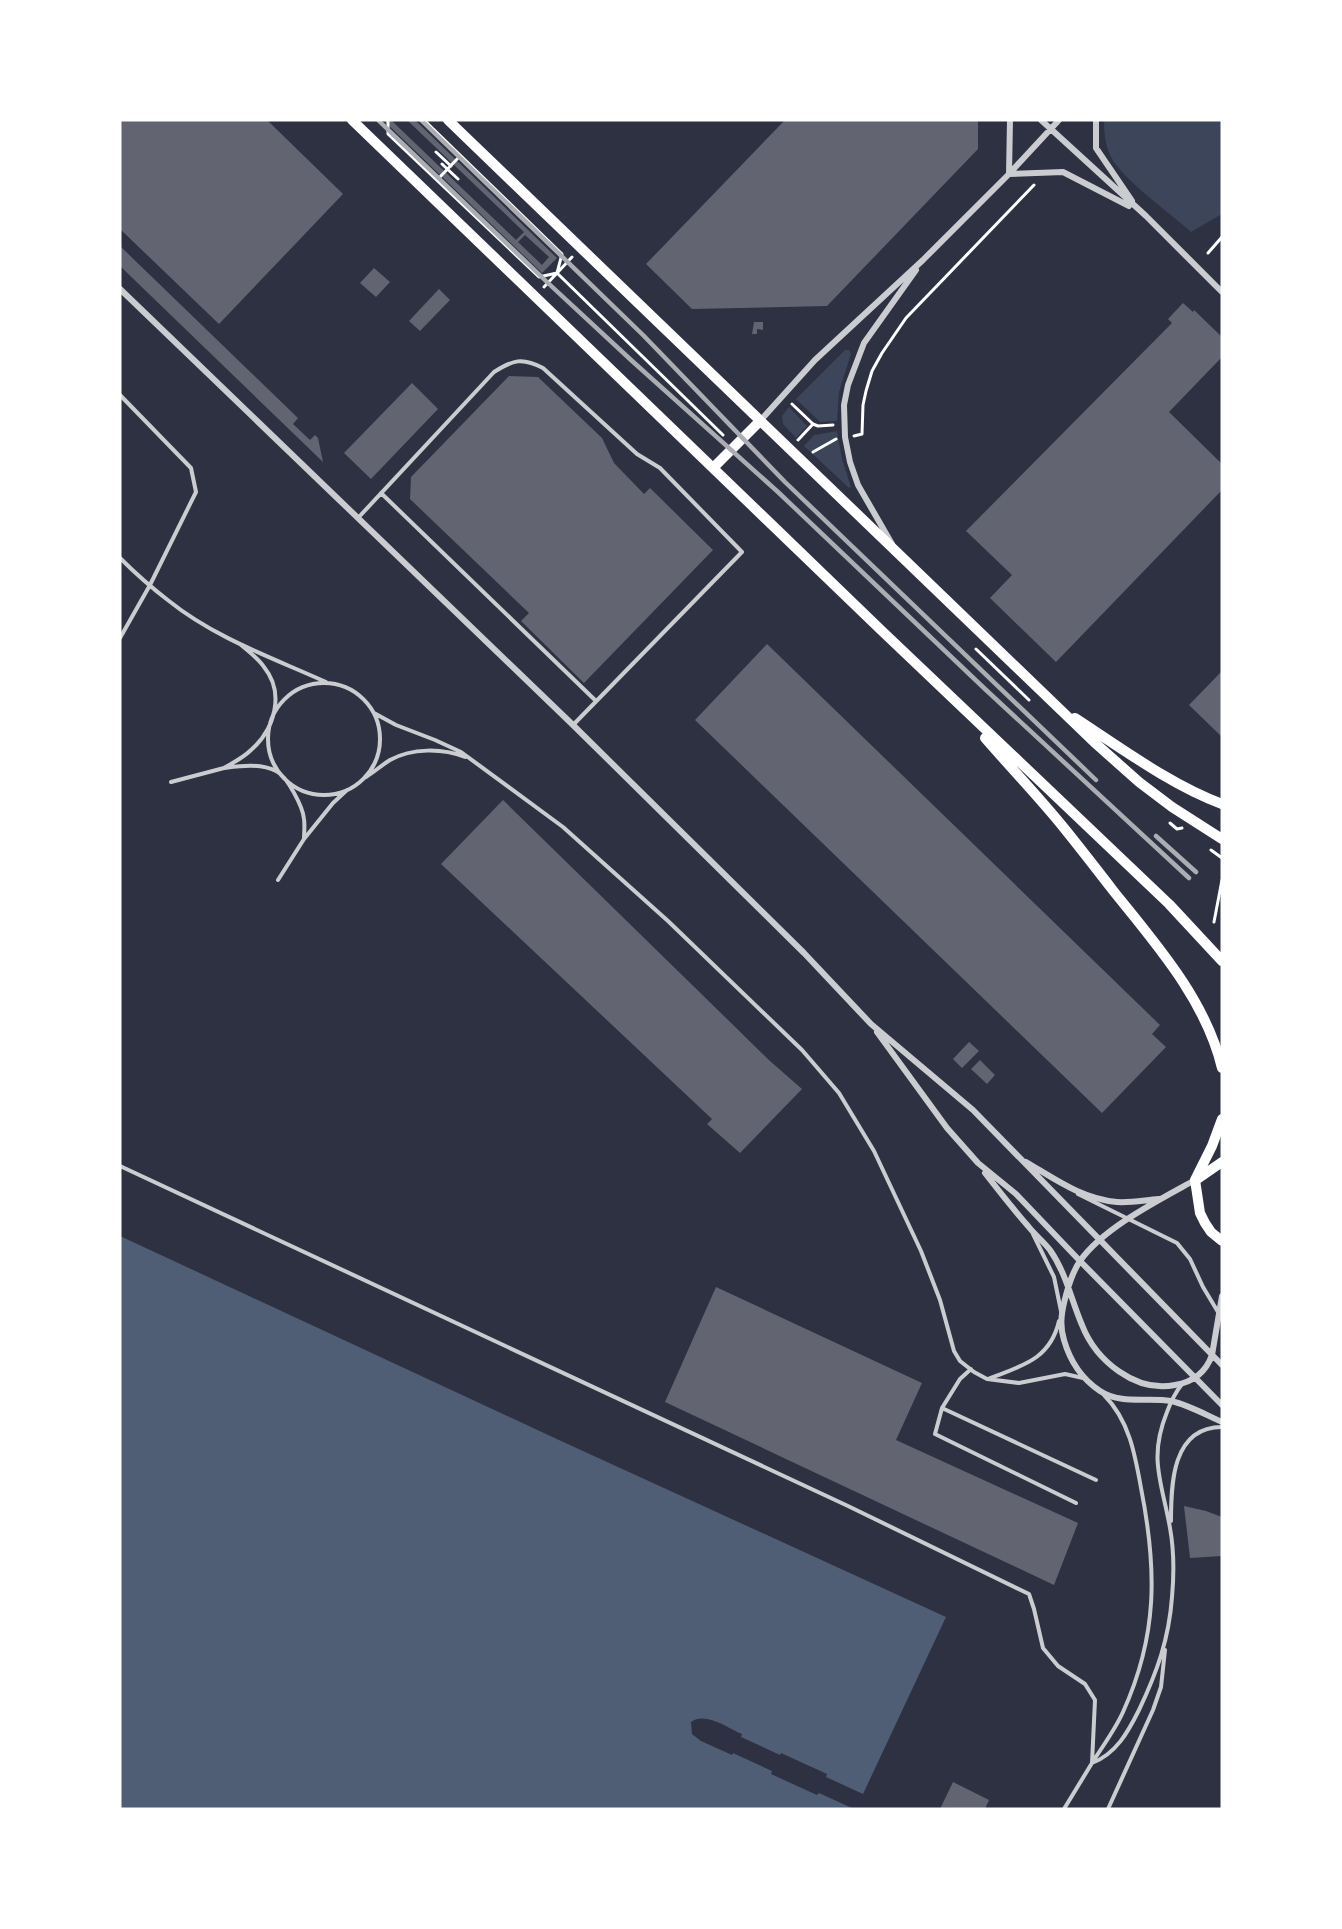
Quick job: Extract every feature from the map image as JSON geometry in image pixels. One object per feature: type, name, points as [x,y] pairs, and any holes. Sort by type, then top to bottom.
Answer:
[{"type":"main road","points":[[352,120],[935,682],[1169,904],[1222,961]]},
{"type":"main road","points":[[448,120],[1050,701],[1139,782],[1172,807],[1222,838]]},
{"type":"main road","points":[[713,468],[760,421]]},
{"type":"main road","points":[[935,682],[1063,826],[1158,947],[1185,986],[1204,1021],[1219,1054],[1222,1068]]},
{"type":"main road","points":[[1050,701],[1180,784],[1204,798],[1222,804]]},
{"type":"main road","points":[[1222,1119],[1195,1180],[1200,1213],[1204,1223],[1222,1241]]},
{"type":"main road","points":[[1195,1180],[1222,1162]]},
{"type":"street","points":[[1009,174],[1010,120]]},
{"type":"street","points":[[1041,120],[1138,212]]},
{"type":"street","points":[[760,421],[815,360],[923,260],[1059,120]]},
{"type":"street","points":[[1096,120],[1096,148],[1138,212]]},
{"type":"street","points":[[1009,174],[1063,172],[1146,216],[1222,292]]},
{"type":"street","points":[[896,551],[858,485],[846,441],[844,405],[848,385],[864,343],[923,260]]},
{"type":"street","points":[[120,289],[573,725],[804,953],[871,1024],[973,1110],[1222,1365]]},
{"type":"street","points":[[871,1024],[948,1128],[1048,1248],[1069,1286],[1082,1326],[1092,1345],[1107,1361],[1124,1374],[1142,1383],[1159,1387],[1183,1384],[1195,1378],[1205,1369],[1212,1355],[1222,1296]]},
{"type":"street","points":[[1016,1155],[1068,1187],[1086,1195],[1118,1202],[1163,1198]]},
{"type":"street","points":[[978,1163],[1016,1194],[1222,1405]]},
{"type":"street","points":[[1195,1180],[1129,1218],[1100,1241],[1080,1261],[1061,1312],[1062,1332],[1066,1349],[1078,1371],[1101,1392],[1120,1399],[1171,1401],[1222,1424]]},
{"type":"lane","points":[[358,518],[494,372],[509,363],[521,360],[543,368],[637,454],[660,468],[742,552],[573,725]]},
{"type":"lane","points":[[120,395],[191,468],[196,492],[150,585],[120,638]]},
{"type":"lane","points":[[381,494],[596,701]]},
{"type":"lane","points":[[120,558],[170,602],[198,621],[240,644],[328,682],[347,687],[363,697],[374,712],[380,730],[380,748],[374,766],[362,780]]},
{"type":"lane","points":[[240,644],[264,666],[272,682],[276,705],[268,739],[272,757],[301,808],[304,839]]},
{"type":"lane","points":[[224,768],[253,749],[263,737],[280,705],[293,692],[310,684],[328,682]]},
{"type":"lane","points":[[374,712],[396,725],[435,740],[474,760],[563,827],[668,921],[802,1050],[839,1093],[874,1151],[921,1251],[940,1300],[954,1351],[960,1361],[987,1379],[1019,1383],[1065,1374],[1087,1379]]},
{"type":"lane","points":[[278,880],[304,839],[326,811],[346,790],[391,760],[410,753],[443,751],[474,760]]},
{"type":"lane","points":[[171,782],[224,768],[247,766],[274,770],[294,786],[311,793],[329,794],[346,790]]},
{"type":"lane","points":[[120,1166],[837,1501],[1029,1594],[1043,1648],[1058,1666],[1085,1684],[1095,1700],[1092,1763]]},
{"type":"lane","points":[[1068,1187],[1086,1199],[1129,1218],[1176,1243],[1184,1250],[1220,1316]]},
{"type":"lane","points":[[987,1379],[1035,1359],[1053,1340],[1061,1312],[1058,1289],[1050,1266],[1029,1228]]},
{"type":"lane","points":[[971,1369],[960,1379],[942,1408],[935,1434],[1076,1503]]},
{"type":"lane","points":[[1170,1530],[1156,1461],[1158,1442],[1171,1401],[1183,1384]]},
{"type":"lane","points":[[1064,1809],[1122,1714],[1134,1684],[1147,1635],[1153,1586],[1148,1522],[1135,1455],[1120,1416],[1101,1392]]},
{"type":"lane","points":[[942,1408],[1096,1480]]},
{"type":"lane","points":[[1108,1809],[1153,1710],[1161,1687],[1172,1596],[1170,1530],[1173,1480],[1183,1450],[1196,1433],[1222,1424]]},
{"type":"lane","points":[[1092,1763],[1102,1760],[1112,1752],[1124,1736],[1149,1689],[1166,1643]]},
{"type":"path","points":[[388,120],[388,134],[539,277],[557,273]]},
{"type":"path","points":[[424,120],[562,254],[557,273]]},
{"type":"path","points":[[436,152],[458,179]]},
{"type":"path","points":[[439,178],[459,157]]},
{"type":"path","points":[[442,164],[449,167]]},
{"type":"path","points":[[851,436],[862,434],[863,405],[872,371],[906,318],[1038,180]]},
{"type":"path","points":[[1208,253],[1222,237]]},
{"type":"path","points":[[544,287],[572,257]]},
{"type":"path","points":[[557,273],[723,435]]},
{"type":"path","points":[[792,404],[813,424],[838,425]]},
{"type":"path","points":[[798,440],[813,424]]},
{"type":"path","points":[[811,453],[839,438]]},
{"type":"path","points":[[1214,922],[1222,880]]},
{"type":"shaded area","points":[[1104,120],[1222,120],[1222,214],[1191,232],[1136,186],[1117,166],[1107,148]]},
{"type":"shaded area","points":[[845,350],[849,350],[851,354],[839,392],[837,421],[820,422],[796,399]]},
{"type":"shaded area","points":[[789,407],[807,426],[796,438],[783,424],[782,416]]},
{"type":"shaded area","points":[[837,431],[842,459],[851,487],[849,488],[804,446],[814,435]]},
{"type":"shaded area","points":[[120,1236],[946,1617],[863,1794],[826,1777],[827,1774],[741,1737],[742,1734],[710,1719],[703,1718],[691,1722],[692,1734],[701,1741],[772,1771],[771,1774],[817,1795],[819,1793],[854,1809],[120,1809]]},
{"type":"building","points":[[120,120],[267,120],[343,194],[219,324],[120,229]]},
{"type":"building","points":[[383,120],[391,120],[516,240],[524,232],[407,120],[415,120],[557,258],[542,273]],"holes":[[[525,235],[549,257],[542,265],[518,242]]]},
{"type":"building","points":[[785,120],[978,120],[978,149],[827,306],[692,309],[646,264]]},
{"type":"building","points":[[120,246],[298,418],[293,424],[310,440],[315,435],[318,438],[323,462],[120,266]]},
{"type":"building","points":[[374,268],[390,282],[376,297],[360,283]]},
{"type":"building","points":[[439,289],[450,300],[420,331],[409,321]]},
{"type":"building","points":[[1183,303],[1193,312],[1194,310],[1222,337],[1222,357],[1169,412],[1222,464],[1222,490],[1056,662],[990,598],[1012,575],[966,531],[1172,323],[1168,319]]},
{"type":"building","points":[[754,322],[763,322],[763,330],[757,329],[757,334],[752,334]]},
{"type":"building","points":[[509,376],[538,377],[602,438],[614,463],[644,494],[650,488],[713,550],[584,683],[521,621],[529,613],[410,499],[411,477]]},
{"type":"building","points":[[412,383],[438,409],[371,479],[344,453]]},
{"type":"building","points":[[767,644],[1160,1025],[1152,1034],[1166,1047],[1102,1113],[695,720]]},
{"type":"building","points":[[1222,671],[1222,737],[1189,705]]},
{"type":"building","points":[[503,800],[770,1061],[802,1089],[740,1153],[707,1124],[712,1119],[441,864]]},
{"type":"building","points":[[969,1042],[979,1051],[962,1068],[953,1059]]},
{"type":"building","points":[[980,1060],[995,1075],[987,1084],[971,1069]]},
{"type":"building","points":[[716,1287],[922,1383],[896,1440],[1078,1523],[1054,1585],[665,1402]]},
{"type":"building","points":[[1184,1506],[1222,1517],[1222,1556],[1190,1558]]},
{"type":"building","points":[[953,1782],[989,1800],[985,1809],[940,1809]]},
{"type":"railway","points":[[378,120],[548,283],[778,492],[985,689],[1189,878]]},
{"type":"railway","points":[[421,120],[643,335],[785,482],[1096,780]]},
{"type":"railway","points":[[1156,836],[1196,872]]}]
